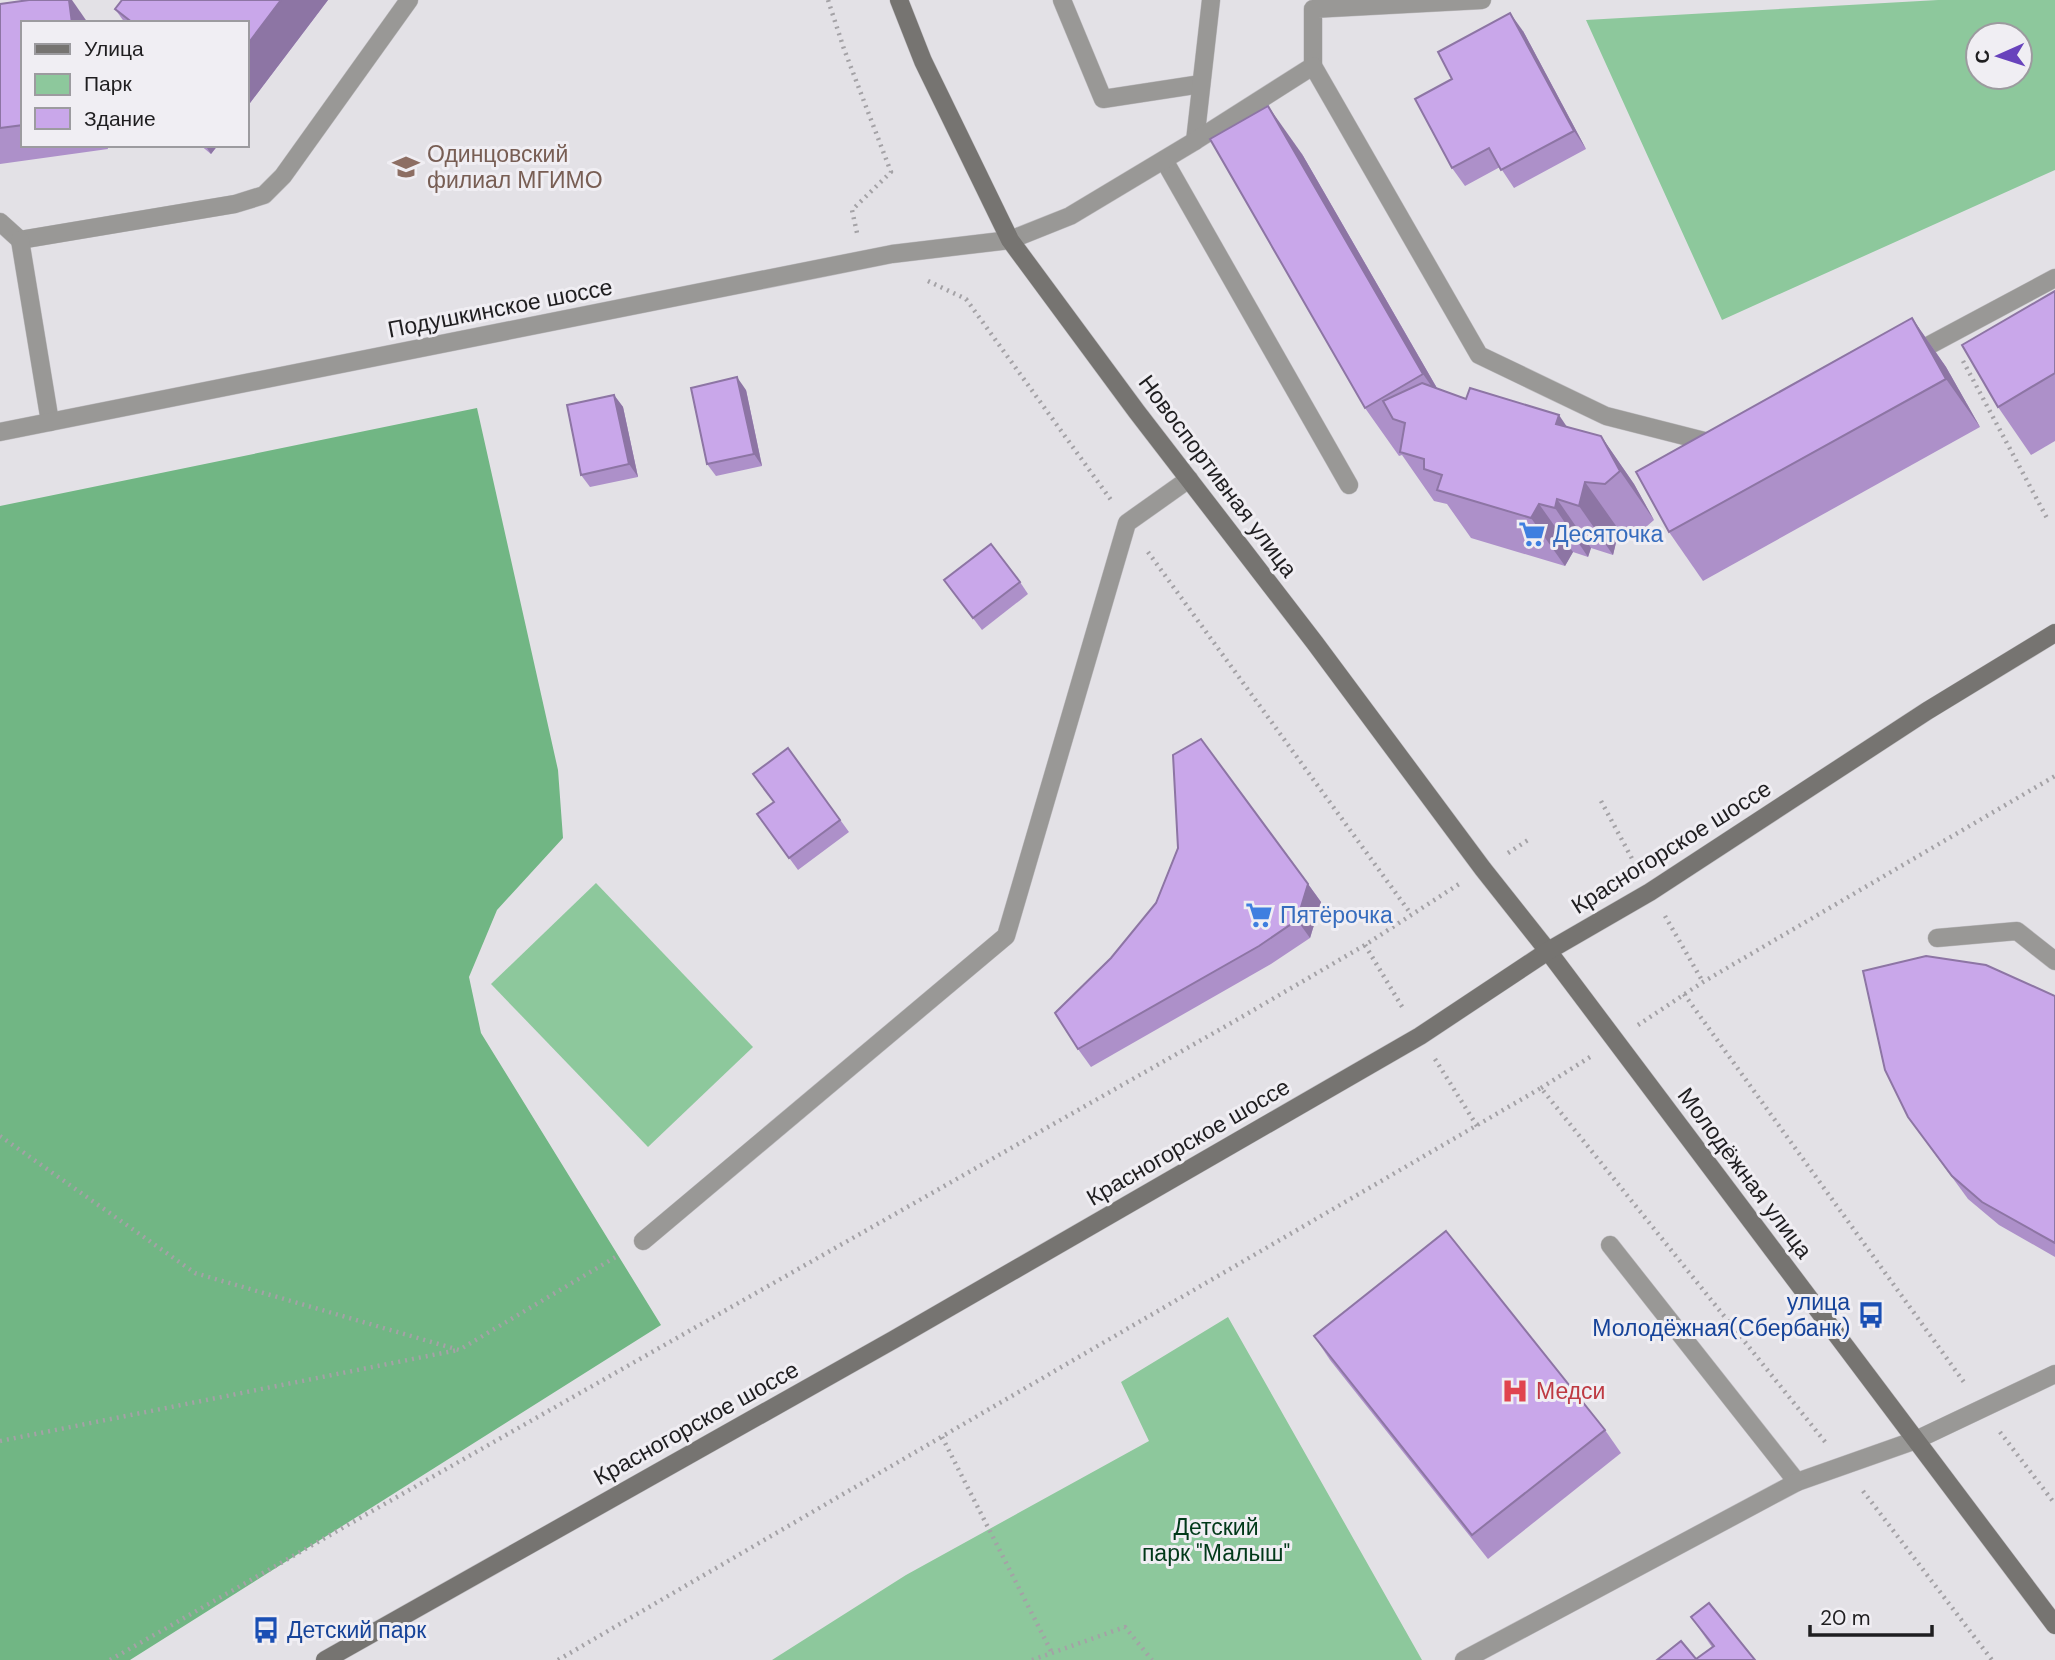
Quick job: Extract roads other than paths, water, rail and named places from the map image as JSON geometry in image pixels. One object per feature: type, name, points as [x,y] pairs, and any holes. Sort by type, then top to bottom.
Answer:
[{"type":"main road","name":"Новоспортивная улица","points":[[899,0],[923,61],[1010,240],[1483,869],[1548,951]]},
{"type":"main road","name":"Красногорское шоссе","points":[[325,1660],[893,1340],[1420,1036],[1548,951],[1650,892],[1927,711],[2055,633]]},
{"type":"main road","name":"Молодёжная улица","points":[[1548,951],[2055,1625]]},
{"type":"street","points":[[20,240],[235,204],[264,195],[283,176],[409,0]]},
{"type":"street","points":[[1062,0],[1103,99],[1201,84]]},
{"type":"street","points":[[1195,141],[1210,0]]},
{"type":"street","points":[[1482,0],[1312,5],[1313,66],[1479,355],[1606,416],[1727,447],[1739,441]]},
{"type":"street","name":"Подушкинское шоссе","points":[[0,432],[892,254],[1010,240],[1070,216],[1313,66]]},
{"type":"street","points":[[1164,160],[1349,485]]},
{"type":"street","points":[[0,222],[20,240],[50,422]]},
{"type":"street","points":[[1900,360],[2055,278]]},
{"type":"street","points":[[643,1241],[1006,936],[1127,523],[1189,479]]},
{"type":"street","points":[[1937,938],[2017,931],[2055,961]]},
{"type":"street","points":[[1610,1245],[1797,1482]]},
{"type":"street","points":[[1476,1657],[1797,1482],[1916,1440],[2055,1374]]},
{"type":"place","name":"Одинцовский филиал МГИМО","points":[[406,167]]},
{"type":"place","name":"Десяточка","points":[[1532,534]]},
{"type":"place","name":"Пятёрочка","points":[[1259,915]]},
{"type":"place","name":"улица Молодёжная(Сбербанк)","points":[[1871,1315]]},
{"type":"place","name":"Медси","points":[[1515,1391]]},
{"type":"place","name":"Детский парк","points":[[266,1630]]},
{"type":"park label","name":"Детский парк \"Малыш\"","points":[[1216,1540]]}]
